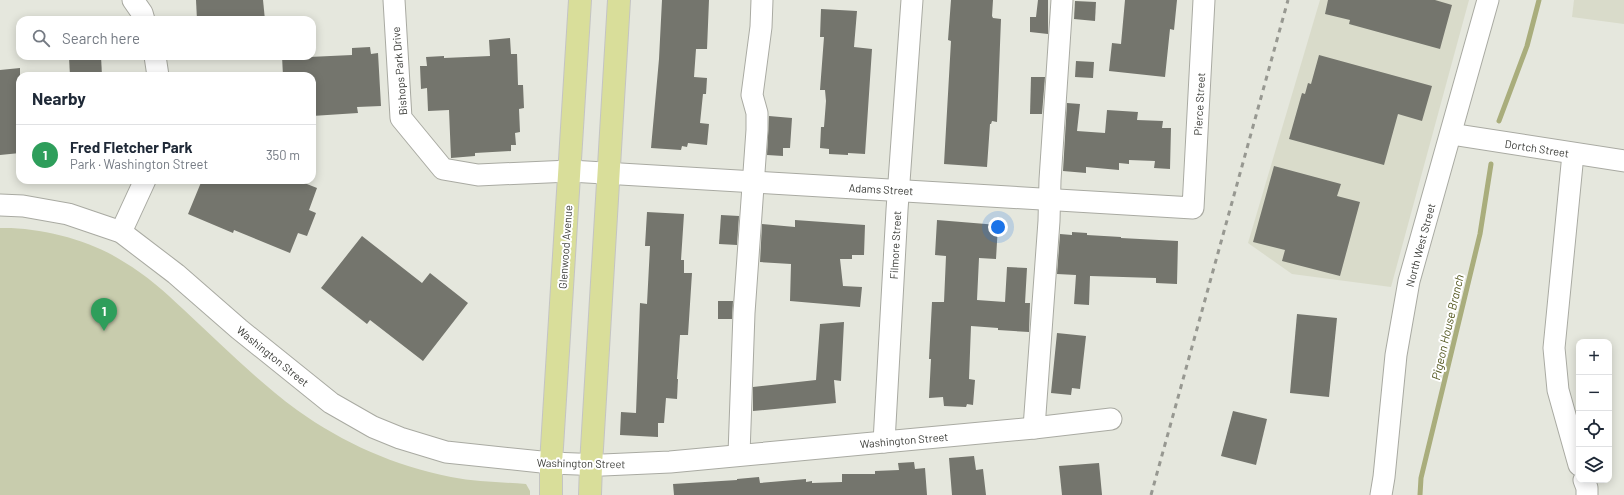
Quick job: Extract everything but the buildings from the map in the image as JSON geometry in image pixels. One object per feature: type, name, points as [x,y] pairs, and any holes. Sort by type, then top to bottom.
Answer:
[{"type":"main road","name":"Glenwood Avenue","points":[[551,495],[551,463],[580,0]]},
{"type":"main road","points":[[590,495],[590,465],[619,0]]},
{"type":"street","points":[[133,0],[143,16]]},
{"type":"street","name":"Bishops Park Drive","points":[[394,0],[401,118],[443,170],[478,175],[570,171]]},
{"type":"street","points":[[739,454],[744,313],[752,183],[757,130],[757,113],[752,95],[761,27],[762,0]]},
{"type":"street","name":"Filmore Street","points":[[884,442],[898,190],[912,0]]},
{"type":"street","points":[[1034,428],[1049,221],[1049,198],[1062,0]]},
{"type":"street","name":"Pierce Street","points":[[1193,208],[1204,0]]},
{"type":"street","name":"North West Street","points":[[1381,495],[1396,355],[1409,281],[1488,0]]},
{"type":"street","points":[[156,60],[157,72]]},
{"type":"street","name":"Dortch Street","points":[[1451,134],[1624,161]]},
{"type":"street","points":[[1573,154],[1554,348],[1558,390],[1576,454]]},
{"type":"street","name":"Adams Street","points":[[570,171],[752,183],[1049,198],[1193,208]]},
{"type":"street","points":[[120,232],[143,184]]},
{"type":"street","name":"Washington Street","points":[[0,205],[23,206],[68,214],[120,232],[176,274],[239,329],[331,404],[373,427],[400,438],[446,452],[551,463],[590,465],[670,462],[739,454],[1034,428],[1111,419]]},
{"type":"street","points":[[1585,483],[1587,495]]},
{"type":"shaded area","points":[[1320,0],[1469,0],[1391,287],[1292,274],[1248,243]]},
{"type":"shaded area","points":[[1574,0],[1624,0],[1624,24],[1572,17]]},
{"type":"green space","points":[[0,228],[32,230],[65,236],[111,254],[140,272],[162,290],[238,361],[297,410],[351,443],[410,467],[451,477],[488,482],[526,484],[530,491],[530,495],[0,495]]},
{"type":"waterway","name":"Pigeon House Branch","points":[[1499,121],[1527,46],[1539,0]]},
{"type":"waterway","name":"Pigeon House Branch","points":[[1420,495],[1421,478],[1480,234],[1491,164]]},
{"type":"railway","points":[[1151,495],[1288,0]]},
{"type":"place","name":"Fred Fletcher Park","points":[[104,331]]}]
